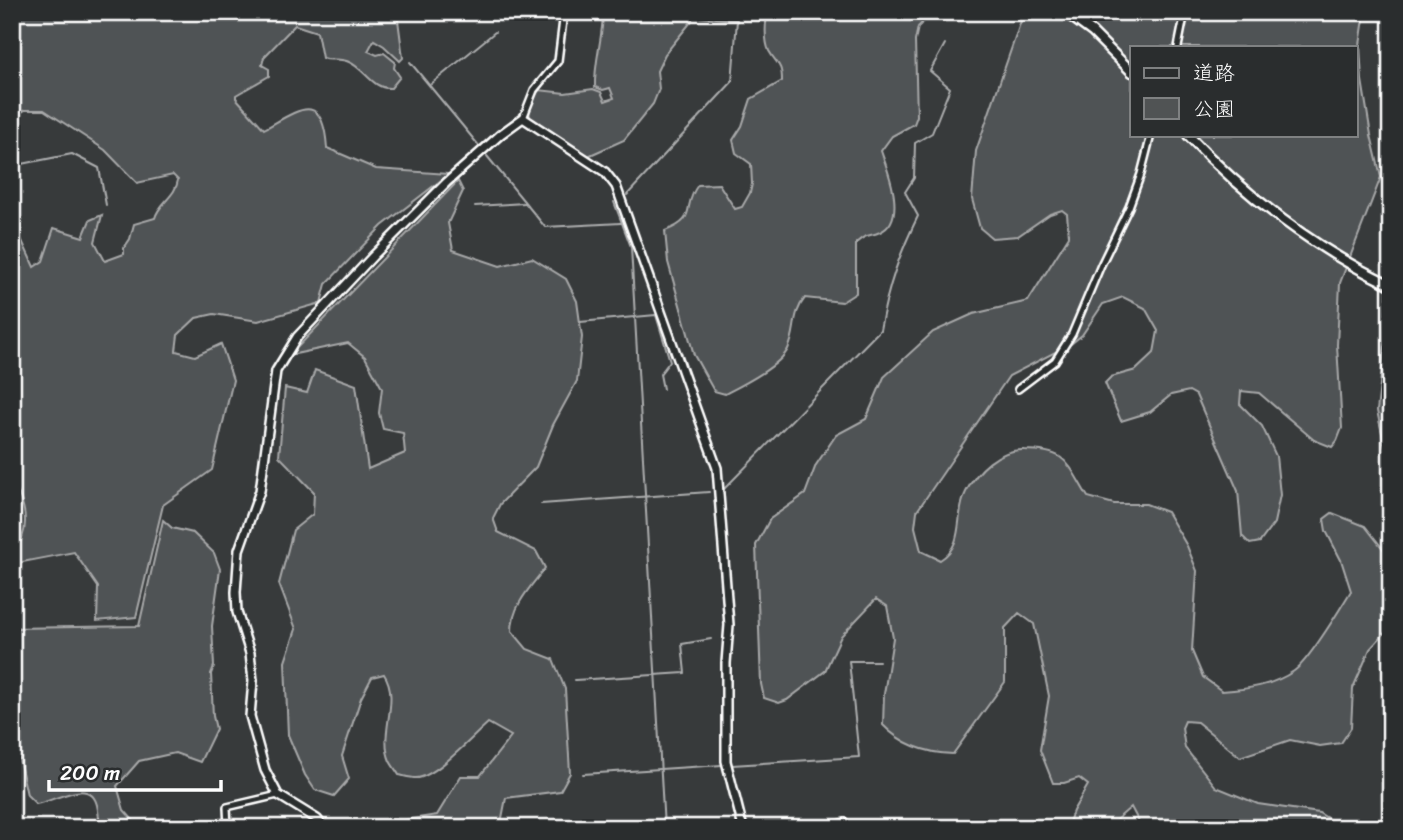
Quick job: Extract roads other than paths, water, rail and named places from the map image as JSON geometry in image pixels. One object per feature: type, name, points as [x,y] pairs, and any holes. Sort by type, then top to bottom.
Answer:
[{"type":"main road","points":[[1066,12],[1102,41],[1130,70]]},
{"type":"main road","points":[[1189,136],[1250,192],[1309,237],[1368,274],[1391,285]]},
{"type":"street","points":[[324,828],[317,819],[278,795],[265,770],[252,731],[250,716],[253,669],[237,612],[239,550],[260,491],[276,372],[297,337],[364,264],[447,182],[523,118],[534,90],[558,61],[564,12]]},
{"type":"street","points":[[1178,46],[1185,12]]},
{"type":"street","points":[[523,118],[605,172],[616,186],[714,457],[724,538],[729,625],[726,663],[726,761],[743,828]]},
{"type":"street","points":[[1018,389],[1055,361],[1072,334],[1129,207],[1151,136]]},
{"type":"street","points":[[228,828],[227,807],[278,795]]},
{"type":"street","points":[[822,828],[845,822]]},
{"type":"street","points":[[12,825],[24,828]]},
{"type":"waterway","points":[[627,195],[732,82],[737,20],[687,16]]},
{"type":"waterway","points":[[431,84],[495,32]]},
{"type":"waterway","points":[[724,489],[880,330],[895,271],[918,216],[905,192],[914,178],[915,143],[932,133],[950,88],[930,71],[945,44]]},
{"type":"waterway","points":[[410,62],[480,147]]},
{"type":"waterway","points":[[12,166],[72,154],[99,168],[106,205]]},
{"type":"waterway","points":[[487,156],[545,227],[621,223]]},
{"type":"waterway","points":[[614,202],[631,247],[664,828]]},
{"type":"waterway","points":[[475,206],[525,203]]},
{"type":"waterway","points":[[580,322],[656,315],[670,361],[660,374],[663,389]]},
{"type":"waterway","points":[[541,504],[709,492]]},
{"type":"waterway","points":[[575,680],[685,673],[682,644],[711,639]]},
{"type":"waterway","points":[[732,765],[859,757],[849,661],[879,661]]},
{"type":"waterway","points":[[583,774],[722,765]]}]
